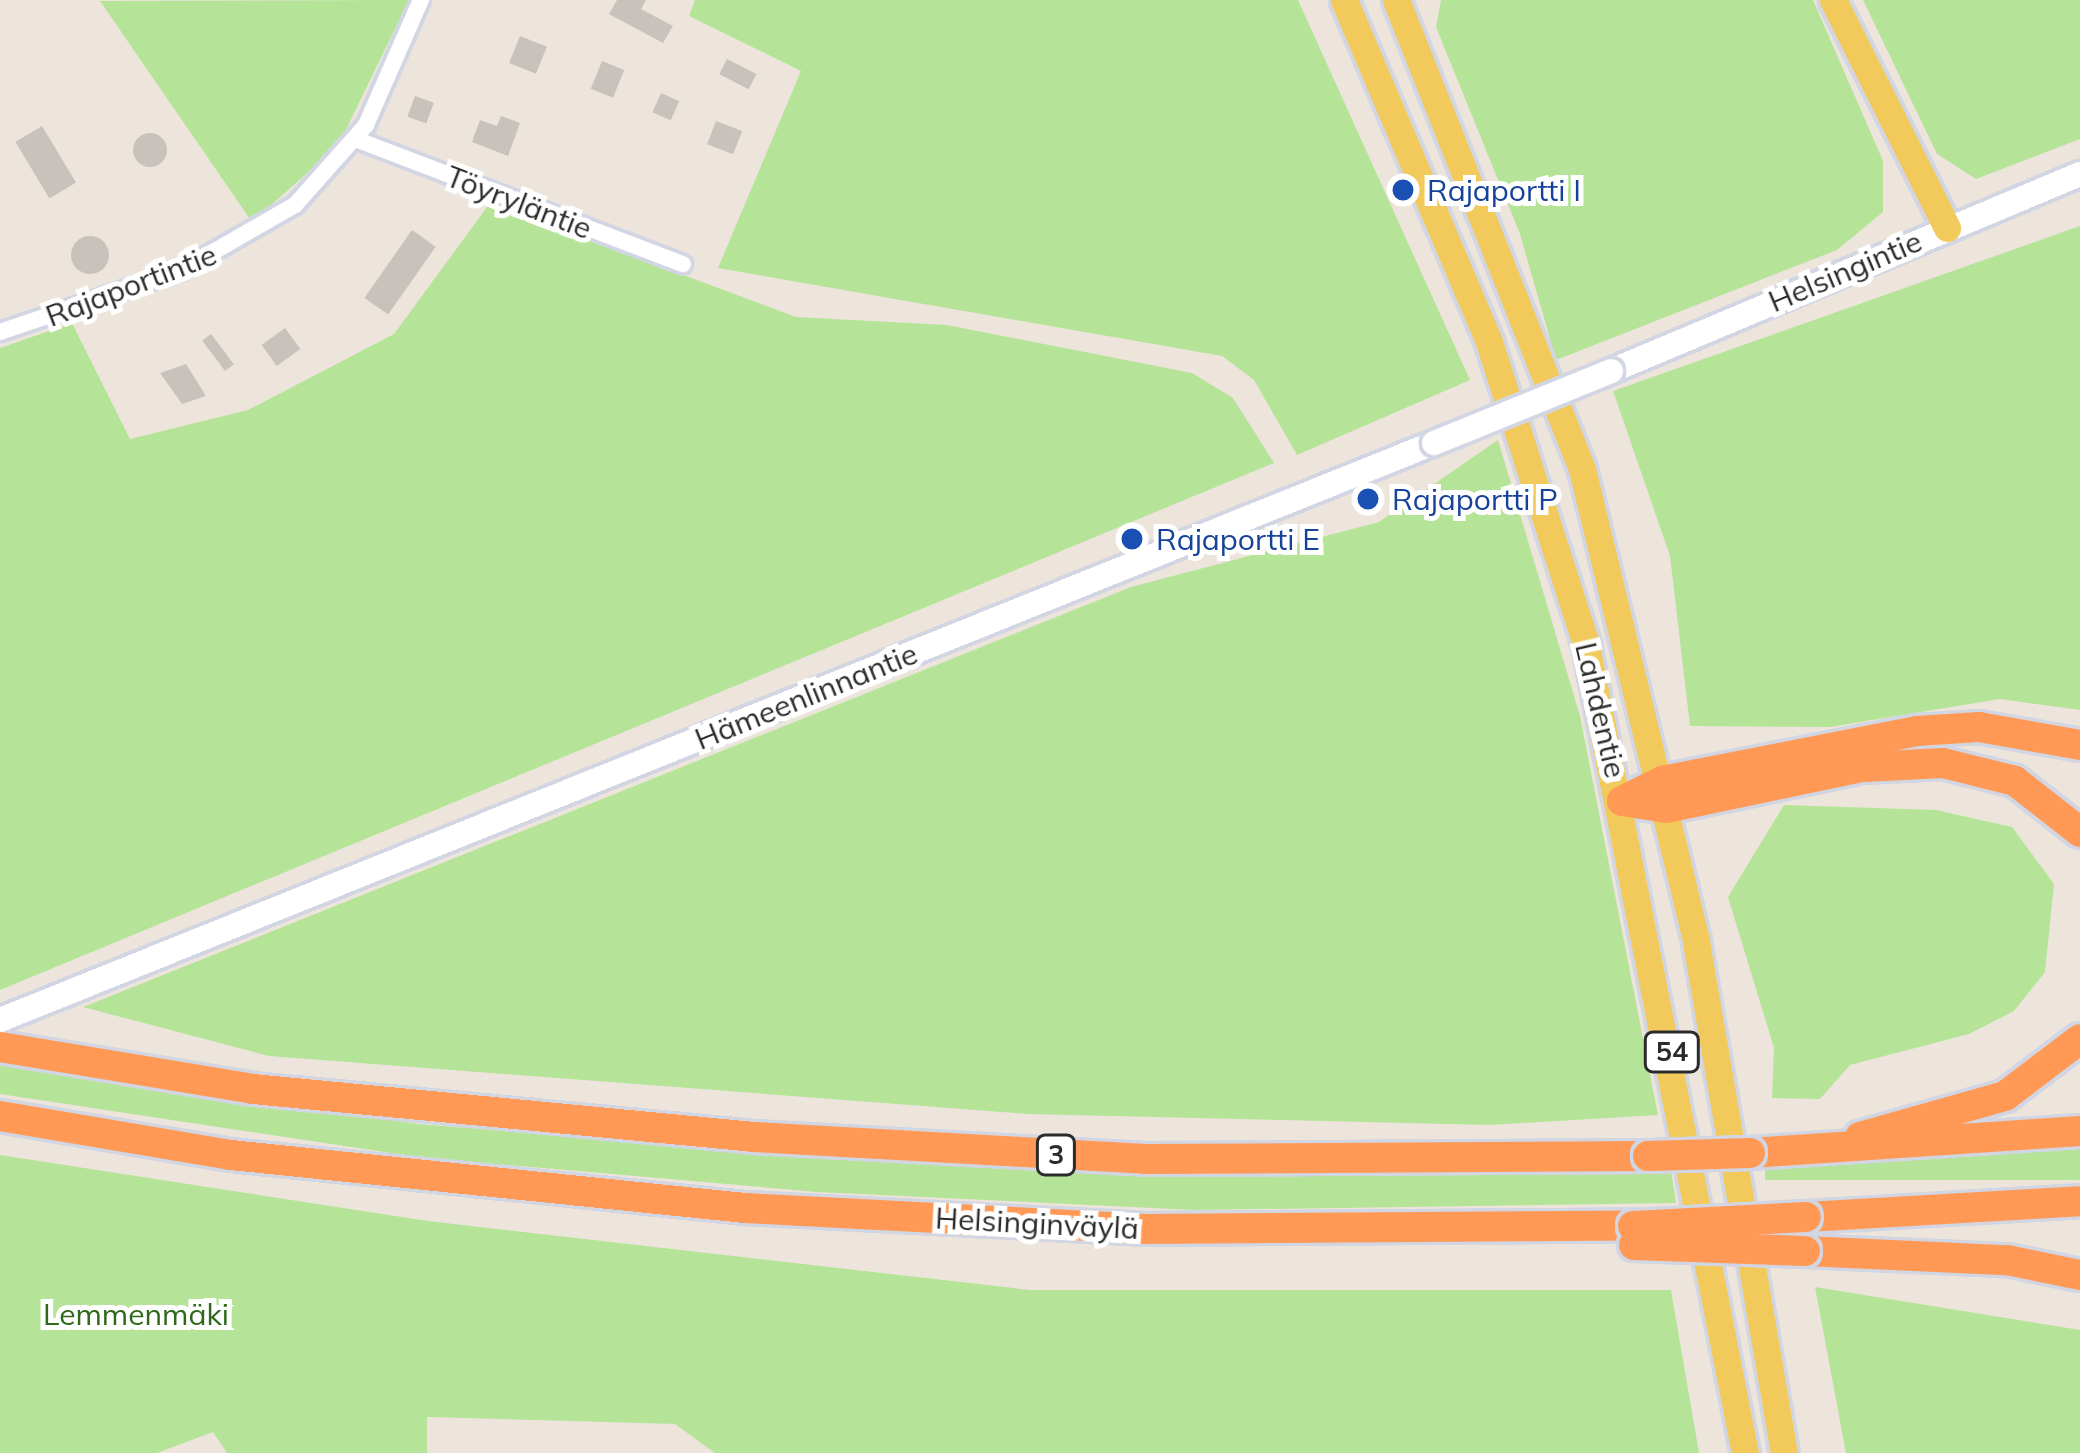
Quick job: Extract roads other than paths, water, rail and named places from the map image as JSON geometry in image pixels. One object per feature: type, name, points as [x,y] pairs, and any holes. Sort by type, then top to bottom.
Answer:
[{"type":"highway","points":[[1664,795],[1917,731],[1979,728],[2080,746]]},
{"type":"highway","points":[[1622,801],[1863,767],[1943,763],[2015,781],[2080,832]]},
{"type":"highway","points":[[1837,1148],[2005,1096],[2080,1039]]},
{"type":"highway","name":"3","points":[[0,1047],[253,1089],[872,1145],[1145,1159],[1750,1154],[2080,1131]]},
{"type":"highway","name":"Helsinginväylä","points":[[0,1116],[231,1155],[745,1208],[1142,1229],[1553,1228],[1633,1236],[1806,1217],[2080,1201]]},
{"type":"highway","points":[[1633,1236],[1805,1251],[2007,1260],[2080,1275]]},
{"type":"main road","name":"Lahdentie","points":[[1344,0],[1489,342],[1586,645],[1622,801],[1745,1453]]},
{"type":"main road","name":"Lahdentie","points":[[1396,0],[1582,469],[1664,795],[1784,1453]]},
{"type":"main road","points":[[1833,0],[1947,228]]},
{"type":"main road","name":"Helsingintie","points":[[1611,370],[2080,173]]},
{"type":"main road","name":"Hämeenlinnantie","points":[[0,1019],[1611,370]]},
{"type":"street","name":"Rajaportintie","points":[[0,332],[245,241],[355,139],[421,0]]},
{"type":"street","name":"Töyryläntie","points":[[355,139],[683,264]]},
{"type":"place","name":"Rajaportti I","points":[[1403,190]]},
{"type":"place","name":"Rajaportti P","points":[[1368,499]]},
{"type":"place","name":"Rajaportti E","points":[[1132,539]]},
{"type":"park label","name":"Lemmenmäki","points":[[136,1314]]}]
